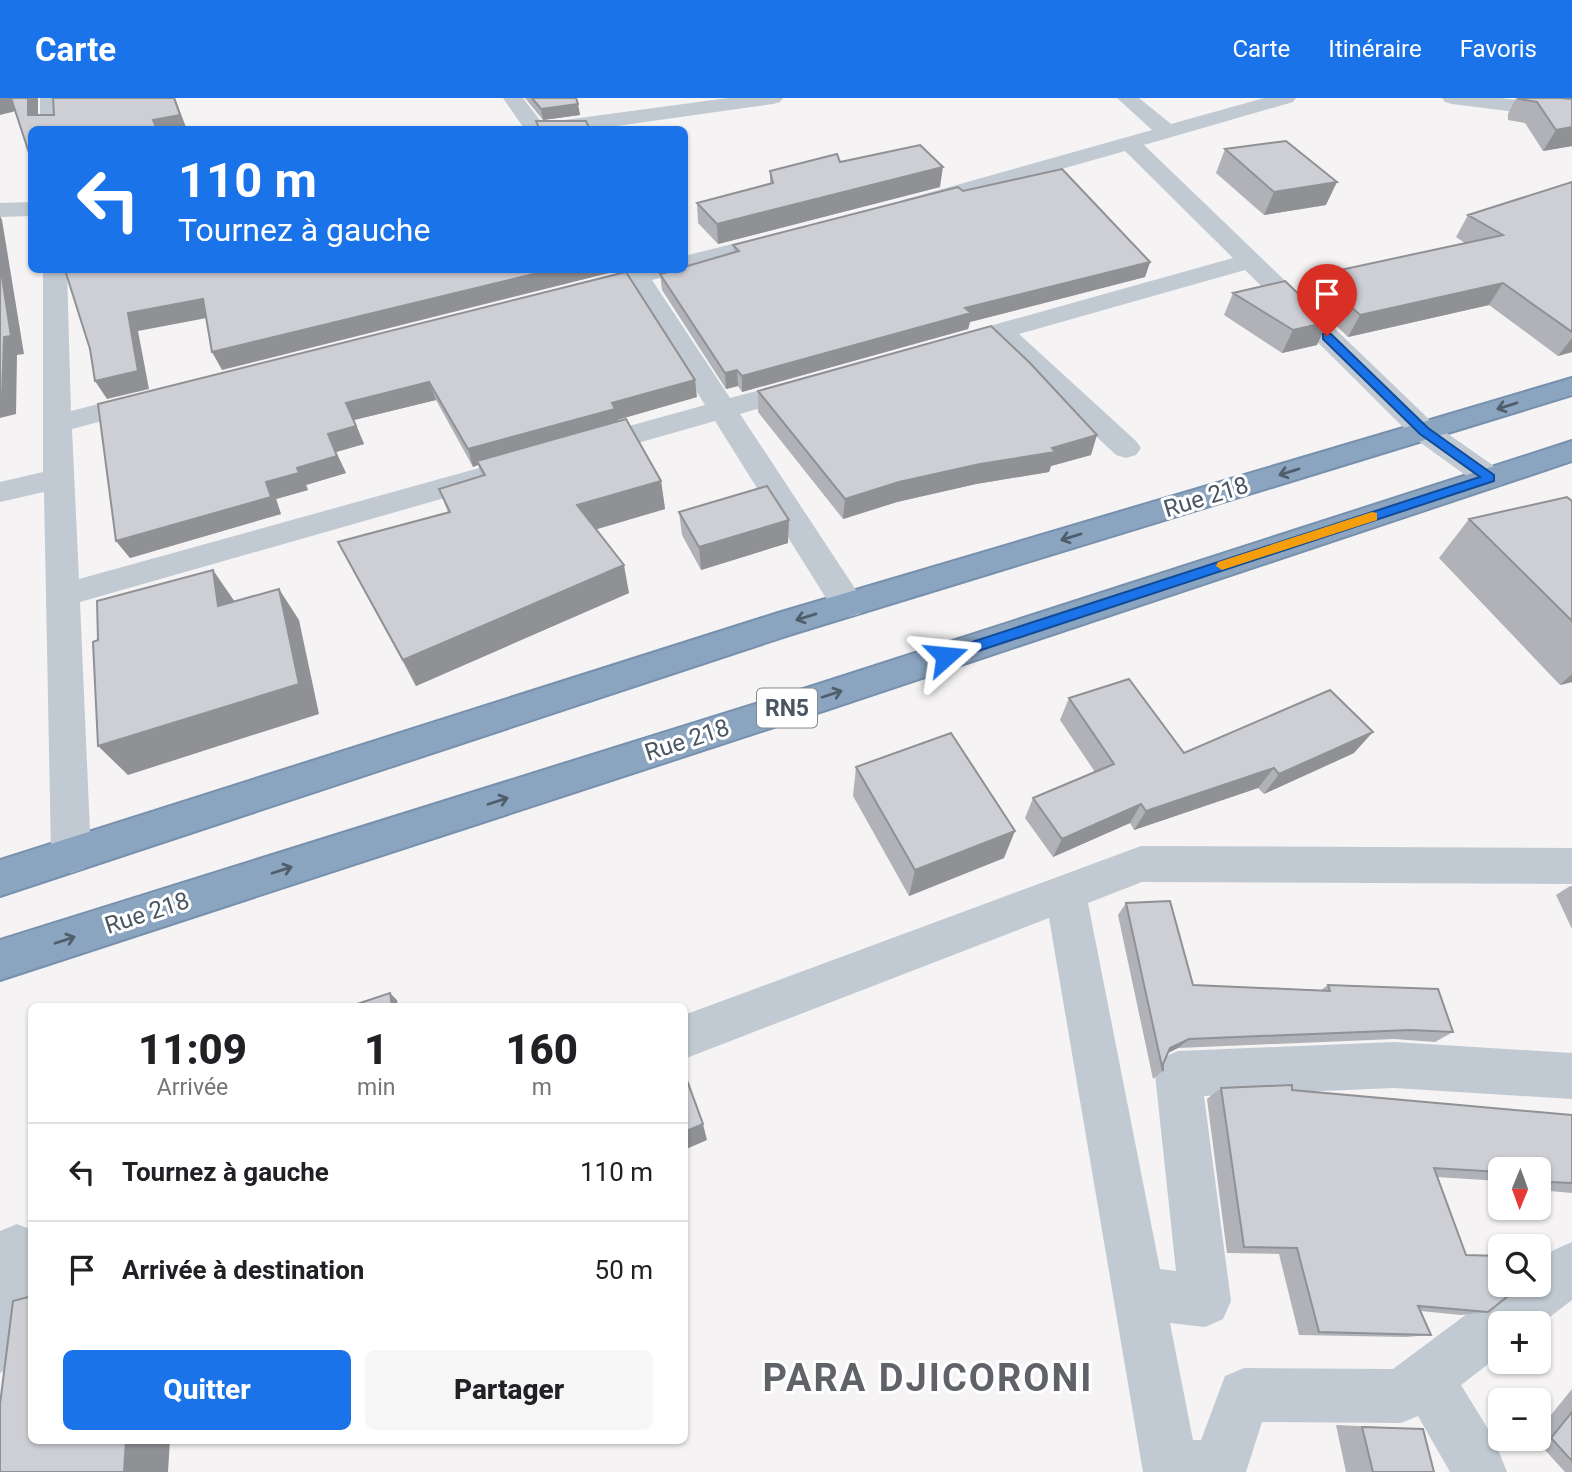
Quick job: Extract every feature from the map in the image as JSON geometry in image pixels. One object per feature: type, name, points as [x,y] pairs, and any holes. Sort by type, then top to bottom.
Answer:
[{"type":"highway","name":"Rue 218","points":[[0,878],[848,605],[1572,386]]},
{"type":"highway","name":"Rue 218","points":[[0,960],[816,699],[1572,451]]},
{"type":"street","points":[[50,98],[51,126]]},
{"type":"street","points":[[513,98],[534,126]]},
{"type":"street","points":[[586,126],[712,102],[773,98]]},
{"type":"street","points":[[1127,98],[1168,132]]},
{"type":"street","points":[[893,210],[1286,98]]},
{"type":"street","points":[[1452,98],[1572,113]]},
{"type":"street","points":[[1130,143],[1424,431],[1490,478]]},
{"type":"street","points":[[0,210],[28,209]]},
{"type":"street","points":[[688,263],[802,234]]},
{"type":"street","points":[[920,354],[1250,261]]},
{"type":"street","points":[[55,273],[57,424],[71,855]]},
{"type":"street","points":[[555,297],[640,273]]},
{"type":"street","points":[[645,273],[722,410],[848,605]]},
{"type":"street","points":[[1000,331],[1126,448]]},
{"type":"street","points":[[562,455],[841,376]]},
{"type":"street","points":[[57,424],[178,391]]},
{"type":"street","points":[[63,595],[522,466]]},
{"type":"street","points":[[0,492],[59,478]]},
{"type":"street","points":[[688,1036],[1141,864],[1572,866]]},
{"type":"street","points":[[1066,894],[1170,1470],[1219,1468],[1244,1395],[1401,1396],[1572,1268]]},
{"type":"street","points":[[1140,1293],[1206,1301],[1178,1074],[1394,1065],[1572,1076]]},
{"type":"street","points":[[0,1346],[16,1249]]},
{"type":"street","points":[[1426,1378],[1473,1457],[1479,1472]]},
{"type":"building","points":[[11,98],[28,98],[28,115],[54,115],[53,98],[174,98],[180,115],[153,120],[155,126],[28,126],[28,150]]},
{"type":"building","points":[[532,98],[576,98],[578,104],[541,109]]},
{"type":"building","points":[[1519,98],[1572,99],[1572,127],[1556,130],[1537,102]]},
{"type":"building","points":[[536,121],[586,121],[588,126],[538,126]]},
{"type":"building","points":[[1286,141],[1337,182],[1274,192],[1225,149]]},
{"type":"building","points":[[920,145],[943,167],[717,224],[697,203],[773,183],[770,171],[837,154],[840,162]]},
{"type":"building","points":[[1062,169],[1150,262],[965,308],[971,313],[742,376],[737,370],[725,373],[660,274],[688,273],[688,266],[739,251],[733,245],[958,187],[963,191]]},
{"type":"building","points":[[1572,182],[1572,332],[1503,283],[1360,315],[1317,275],[1503,235],[1468,215]]},
{"type":"building","points":[[0,264],[11,336],[4,337],[0,397]]},
{"type":"building","points":[[66,273],[538,273],[212,352],[203,299],[128,313],[138,371],[95,381],[90,349]]},
{"type":"building","points":[[622,273],[627,273],[695,380],[612,403],[615,409],[468,449],[429,382],[346,403],[356,426],[328,434],[337,456],[297,468],[299,473],[266,482],[271,497],[116,541],[98,404]]},
{"type":"building","points":[[1285,281],[1328,322],[1293,330],[1233,293]]},
{"type":"building","points":[[991,326],[1030,363],[1097,435],[1052,448],[1055,452],[980,464],[899,482],[845,499],[758,391]]},
{"type":"building","points":[[626,419],[661,481],[577,505],[624,565],[403,660],[338,542],[450,512],[439,489],[485,475],[477,461]]},
{"type":"building","points":[[767,486],[789,520],[699,547],[679,512]]},
{"type":"building","points":[[1567,497],[1572,501],[1572,621],[1469,519]]},
{"type":"building","points":[[213,570],[218,606],[279,589],[299,684],[98,746],[93,642],[98,640],[97,601]]},
{"type":"building","points":[[1129,679],[1184,753],[1330,690],[1373,732],[1279,774],[1274,768],[1146,811],[1141,804],[1062,839],[1033,798],[1114,764],[1069,698]]},
{"type":"building","points":[[951,733],[1015,831],[915,870],[856,767]]},
{"type":"building","points":[[1170,901],[1193,985],[1330,991],[1328,985],[1438,989],[1453,1032],[1410,1030],[1189,1039],[1170,1048],[1163,1071],[1126,903]]},
{"type":"building","points":[[390,993],[392,1003],[360,1003]]},
{"type":"building","points":[[688,1083],[703,1124],[688,1130]]},
{"type":"building","points":[[1292,1085],[1292,1090],[1572,1115],[1572,1183],[1551,1182],[1551,1157],[1488,1157],[1488,1171],[1434,1168],[1466,1255],[1488,1256],[1488,1297],[1507,1297],[1488,1312],[1418,1306],[1431,1335],[1319,1332],[1297,1248],[1244,1247],[1221,1088]]},
{"type":"building","points":[[28,1297],[28,1444],[126,1444],[124,1472],[0,1472],[0,1404],[13,1301]]},
{"type":"building","points":[[1572,1412],[1572,1461],[1551,1438]]},
{"type":"building","points":[[1362,1427],[1423,1429],[1434,1472],[1373,1472]]},
{"type":"slow traffic","points":[[1222,566],[1372,517]]},
{"type":"district","name":"PARA DJICORONI","points":[[928,1378]]},
{"type":"route","points":[[946,656],[1490,478],[1424,431],[1327,336]]}]
